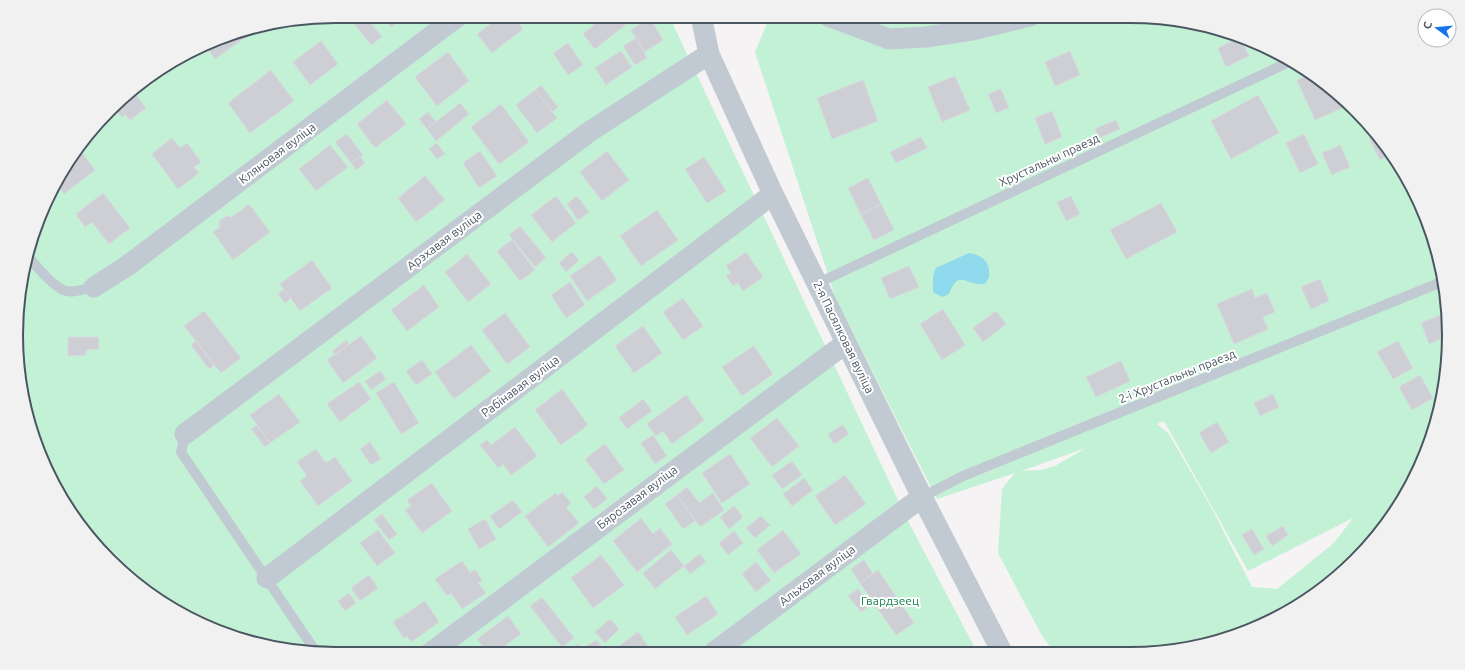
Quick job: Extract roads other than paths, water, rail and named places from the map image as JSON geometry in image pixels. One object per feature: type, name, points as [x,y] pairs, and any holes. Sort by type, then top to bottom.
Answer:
[{"type":"street","name":"Кляновая вуліца","points":[[94,287],[127,266],[449,23]]},
{"type":"street","name":"2-я Пасялковая вуліца","points":[[702,23],[709,54],[773,194],[922,497],[999,647]]},
{"type":"street","points":[[847,23],[889,39],[926,37],[972,30],[1001,23]]},
{"type":"street","name":"Арэхавая вуліца","points":[[185,434],[589,132],[709,54]]},
{"type":"street","name":"Рабінавая вуліца","points":[[268,578],[773,194]]},
{"type":"street","name":"Бярозавая вуліца","points":[[438,647],[846,343]]},
{"type":"street","name":"Альховая вуліца","points":[[721,647],[922,497]]},
{"type":"lane","name":"Хрустальны праезд","points":[[818,283],[1284,64]]},
{"type":"lane","points":[[32,261],[40,270],[63,290],[78,291],[94,287]]},
{"type":"lane","name":"2-і Хрустальны праезд","points":[[922,497],[963,476],[1437,284]]},
{"type":"lane","points":[[185,434],[182,452],[268,578],[312,646]]},
{"type":"water","points":[[969,253],[985,260],[989,268],[989,277],[985,284],[960,280],[956,282],[949,294],[942,297],[933,292],[933,276],[936,268]]},
{"type":"park label","name":"Гвардзеец","points":[[890,600]]}]
